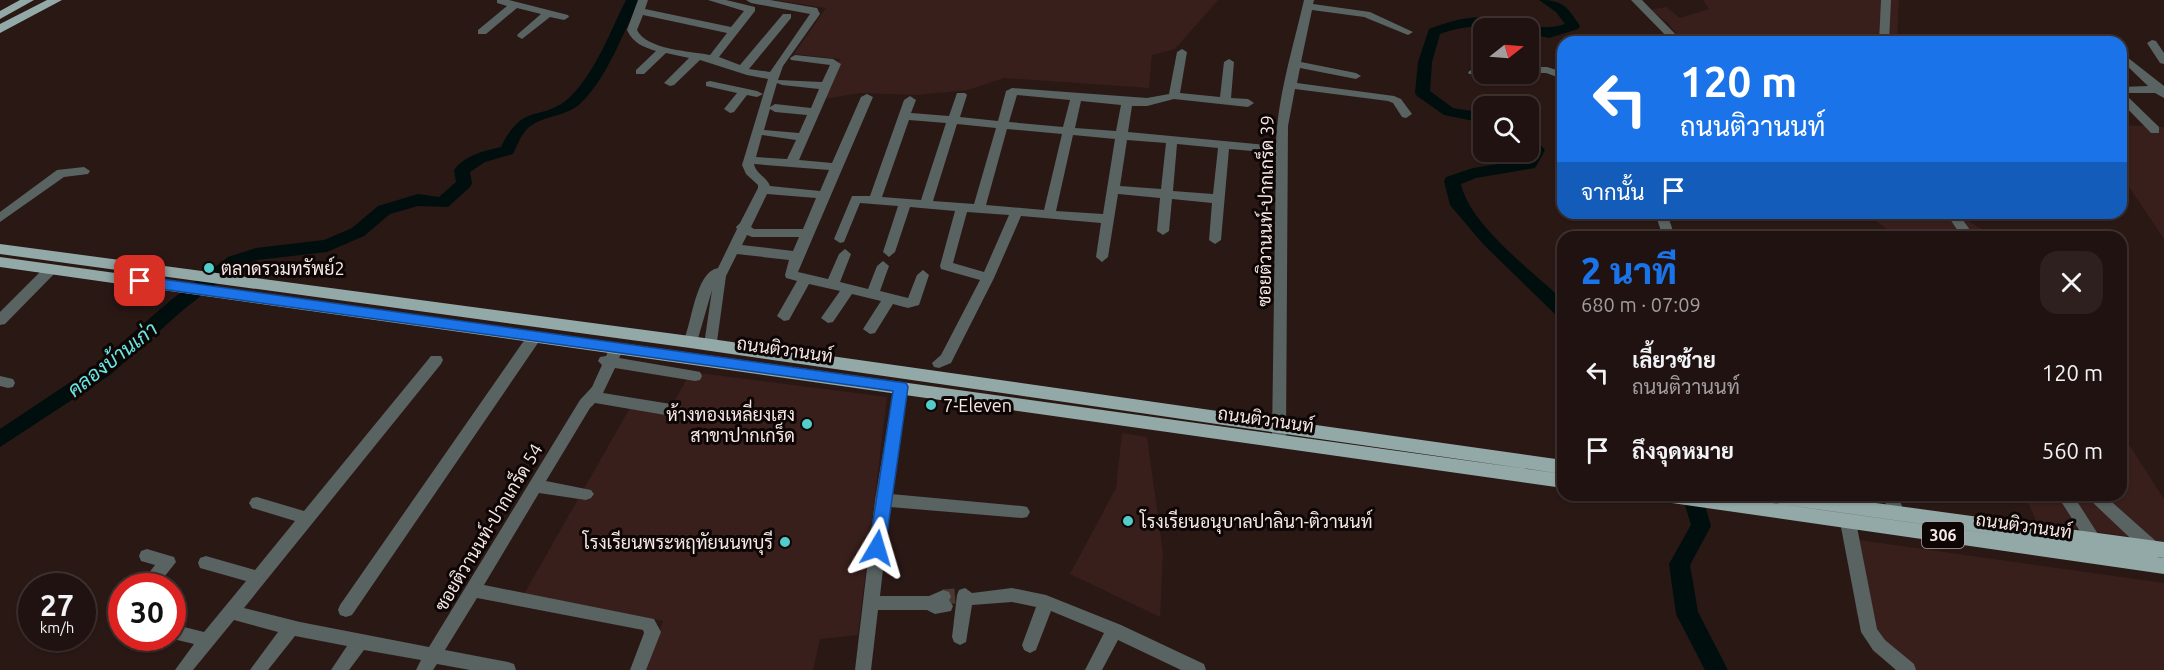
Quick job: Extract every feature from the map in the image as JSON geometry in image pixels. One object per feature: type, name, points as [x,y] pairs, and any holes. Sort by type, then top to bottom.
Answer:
[{"type":"main road","points":[[0,10],[21,0]]},
{"type":"main road","points":[[0,16],[28,0]]},
{"type":"main road","points":[[0,21],[44,0]]},
{"type":"main road","points":[[0,29],[56,0]]},
{"type":"main road","name":"ถนนติวานนท์","points":[[0,249],[224,279],[491,322],[612,356],[901,387],[1557,466]]},
{"type":"main road","name":"ถนนติวานนท์","points":[[0,262],[212,291],[936,370],[1279,434],[1557,480]]},
{"type":"main road","name":"ถนนติวานนท์","points":[[1708,501],[2164,566]]},
{"type":"main road","name":"ถนนติวานนท์","points":[[1861,501],[1893,503],[2158,549]]},
{"type":"street","points":[[535,11],[548,0]]},
{"type":"street","points":[[711,58],[751,9],[713,0]]},
{"type":"street","points":[[711,345],[717,290],[742,227],[764,188],[764,184],[750,171],[748,165],[779,79],[783,58],[815,14],[813,10],[751,0]]},
{"type":"street","points":[[1636,0],[1672,36]]},
{"type":"street","points":[[1884,36],[1886,0]]},
{"type":"street","points":[[501,1],[564,17]]},
{"type":"street","points":[[1309,3],[1366,14],[1408,32]]},
{"type":"street","name":"ซอยติวานนท์-ปากเกร็ด 39","points":[[1279,434],[1281,150],[1294,64],[1309,3]]},
{"type":"street","points":[[482,32],[514,5]]},
{"type":"street","points":[[733,31],[641,5],[632,34],[663,50],[711,58],[755,75],[827,86]]},
{"type":"street","points":[[522,36],[547,14]]},
{"type":"street","points":[[743,69],[787,16]]},
{"type":"street","points":[[2152,43],[2164,61]]},
{"type":"street","points":[[640,72],[663,50]]},
{"type":"street","points":[[1174,96],[1182,52]]},
{"type":"street","points":[[670,83],[697,57]]},
{"type":"street","points":[[791,164],[836,64],[795,58]]},
{"type":"street","points":[[2127,60],[2162,91]]},
{"type":"street","points":[[1225,101],[1229,62]]},
{"type":"street","points":[[726,64],[707,87],[757,94]]},
{"type":"street","points":[[1294,64],[1356,76]]},
{"type":"street","points":[[1539,70],[1557,74]]},
{"type":"street","points":[[1290,85],[1330,92],[1381,96],[1397,101],[1407,114]]},
{"type":"street","points":[[2127,90],[2162,91]]},
{"type":"street","points":[[730,109],[744,91]]},
{"type":"street","points":[[979,210],[1012,91],[1126,102],[1147,102],[1174,96],[1248,103]]},
{"type":"street","points":[[926,205],[962,95]]},
{"type":"street","points":[[867,97],[797,256],[791,275],[908,303],[914,302],[924,275]]},
{"type":"street","points":[[1049,214],[1077,97]]},
{"type":"street","points":[[874,201],[910,100]]},
{"type":"street","points":[[1102,257],[1126,102]]},
{"type":"street","points":[[2127,102],[2155,130]]},
{"type":"street","points":[[775,108],[815,111]]},
{"type":"street","points":[[905,116],[1281,150]]},
{"type":"street","points":[[767,134],[803,137]]},
{"type":"street","points":[[1163,231],[1172,141]]},
{"type":"street","points":[[1215,240],[1224,145]]},
{"type":"street","points":[[757,161],[836,167]]},
{"type":"street","points":[[0,218],[61,173],[84,171]]},
{"type":"street","points":[[1112,189],[1219,199]]},
{"type":"street","points":[[769,190],[824,195]]},
{"type":"street","points":[[840,239],[854,200],[1107,219]]},
{"type":"street","points":[[889,252],[905,203]]},
{"type":"street","points":[[962,208],[946,266],[951,270],[988,278]]},
{"type":"street","points":[[936,370],[946,359],[988,278],[1016,213]]},
{"type":"street","points":[[742,227],[752,233],[807,233]]},
{"type":"street","points":[[734,249],[797,256]]},
{"type":"street","points":[[832,285],[845,254]]},
{"type":"street","points":[[690,342],[697,331],[713,275],[726,265]]},
{"type":"street","points":[[872,294],[884,266]]},
{"type":"street","points":[[0,320],[51,269]]},
{"type":"street","points":[[784,316],[805,279]]},
{"type":"street","points":[[828,318],[849,289]]},
{"type":"street","points":[[870,329],[890,299]]},
{"type":"street","points":[[346,610],[535,336]]},
{"type":"street","points":[[612,356],[695,376]]},
{"type":"street","name":"ซอยติวานนท์-ปากเกร็ด 54","points":[[424,670],[589,400],[612,356]]},
{"type":"street","points":[[183,670],[436,360]]},
{"type":"street","points":[[863,670],[883,500],[901,387]]},
{"type":"street","points":[[589,400],[676,411]]},
{"type":"street","points":[[536,486],[586,494]]},
{"type":"street","points":[[883,500],[1022,512]]},
{"type":"street","points":[[2069,501],[2093,539]]},
{"type":"street","points":[[2101,501],[2158,549]]},
{"type":"street","points":[[257,503],[307,518]]},
{"type":"street","points":[[1848,522],[1869,632],[1879,645],[1908,670]]},
{"type":"street","points":[[147,556],[168,562],[158,573]]},
{"type":"street","points":[[206,563],[258,578]]},
{"type":"street","points":[[474,590],[648,624],[653,632],[638,670]]},
{"type":"street","points":[[872,603],[1011,595],[1046,602],[1116,630],[1167,664],[1198,670]]},
{"type":"street","points":[[954,600],[960,637]]},
{"type":"street","points":[[1030,645],[1046,602]]},
{"type":"street","points":[[231,612],[290,629],[435,654],[508,670]]},
{"type":"street","points":[[258,670],[290,629]]},
{"type":"street","points":[[1093,670],[1116,630]]},
{"type":"street","points":[[186,635],[207,640]]},
{"type":"street","points":[[339,670],[361,641]]},
{"type":"shaded area","points":[[775,0],[1218,0],[1175,49],[1152,55],[1149,88],[1004,78],[968,90],[916,95],[860,93],[824,99],[840,59],[794,54],[826,8]]},
{"type":"shaded area","points":[[1703,0],[1899,0],[1897,36],[1678,36],[1667,22],[1651,10],[1666,7],[1680,18],[1709,9]]},
{"type":"shaded area","points":[[2127,125],[2164,127],[2164,239],[2127,184]]},
{"type":"shaded area","points":[[1874,219],[1968,219],[1985,231],[1889,231]]},
{"type":"shaded area","points":[[691,372],[887,397],[858,635],[820,639],[813,670],[644,670],[663,621],[524,594],[630,408],[666,415]]},
{"type":"shaded area","name":"โรงเรียนอนุบาลปาลินา-ติวานนท์","points":[[1122,433],[1147,437],[1163,553],[1160,617],[1070,574],[1116,488]]},
{"type":"shaded area","points":[[2127,441],[2164,499],[2164,542],[2037,523],[2028,501],[2127,501]]},
{"type":"shaded area","points":[[1852,539],[2164,583],[2164,670],[1899,670],[1873,652],[1856,612]]},
{"type":"waterway","name":"คลองบ้านเก่า","points":[[0,439],[103,370],[177,305],[234,261],[256,254],[327,246],[358,232],[384,210],[418,200],[442,203],[464,183],[462,170],[479,158],[507,150],[522,125],[530,119],[555,113],[574,101],[599,67],[633,0]]},
{"type":"waterway","points":[[1539,32],[1549,34],[1573,26],[1561,9],[1546,0]]},
{"type":"waterway","points":[[1473,22],[1434,32],[1425,62],[1422,93],[1449,112],[1473,116]]},
{"type":"waterway","points":[[1530,162],[1473,173],[1452,181],[1456,201],[1489,240],[1557,305]]},
{"type":"waterway","points":[[1694,501],[1701,526],[1679,564],[1687,614],[1717,670]]},
{"type":"tunnel","points":[[943,597],[955,596]]},
{"type":"place","name":"ตลาดรวมทรัพย์2","points":[[209,268]]},
{"type":"place","name":"7-Eleven","points":[[931,405]]},
{"type":"place","name":"ห้างทองเหลี่ยงเฮง สาขาปากเกร็ด","points":[[807,424]]},
{"type":"place","name":"โรงเรียนอนุบาลปาลินา-ติวานนท์","points":[[1128,521]]},
{"type":"place","name":"โรงเรียนพระหฤทัยนนทบุรี","points":[[785,542]]},
{"type":"route","points":[[140,281],[901,387],[877,548]]}]
